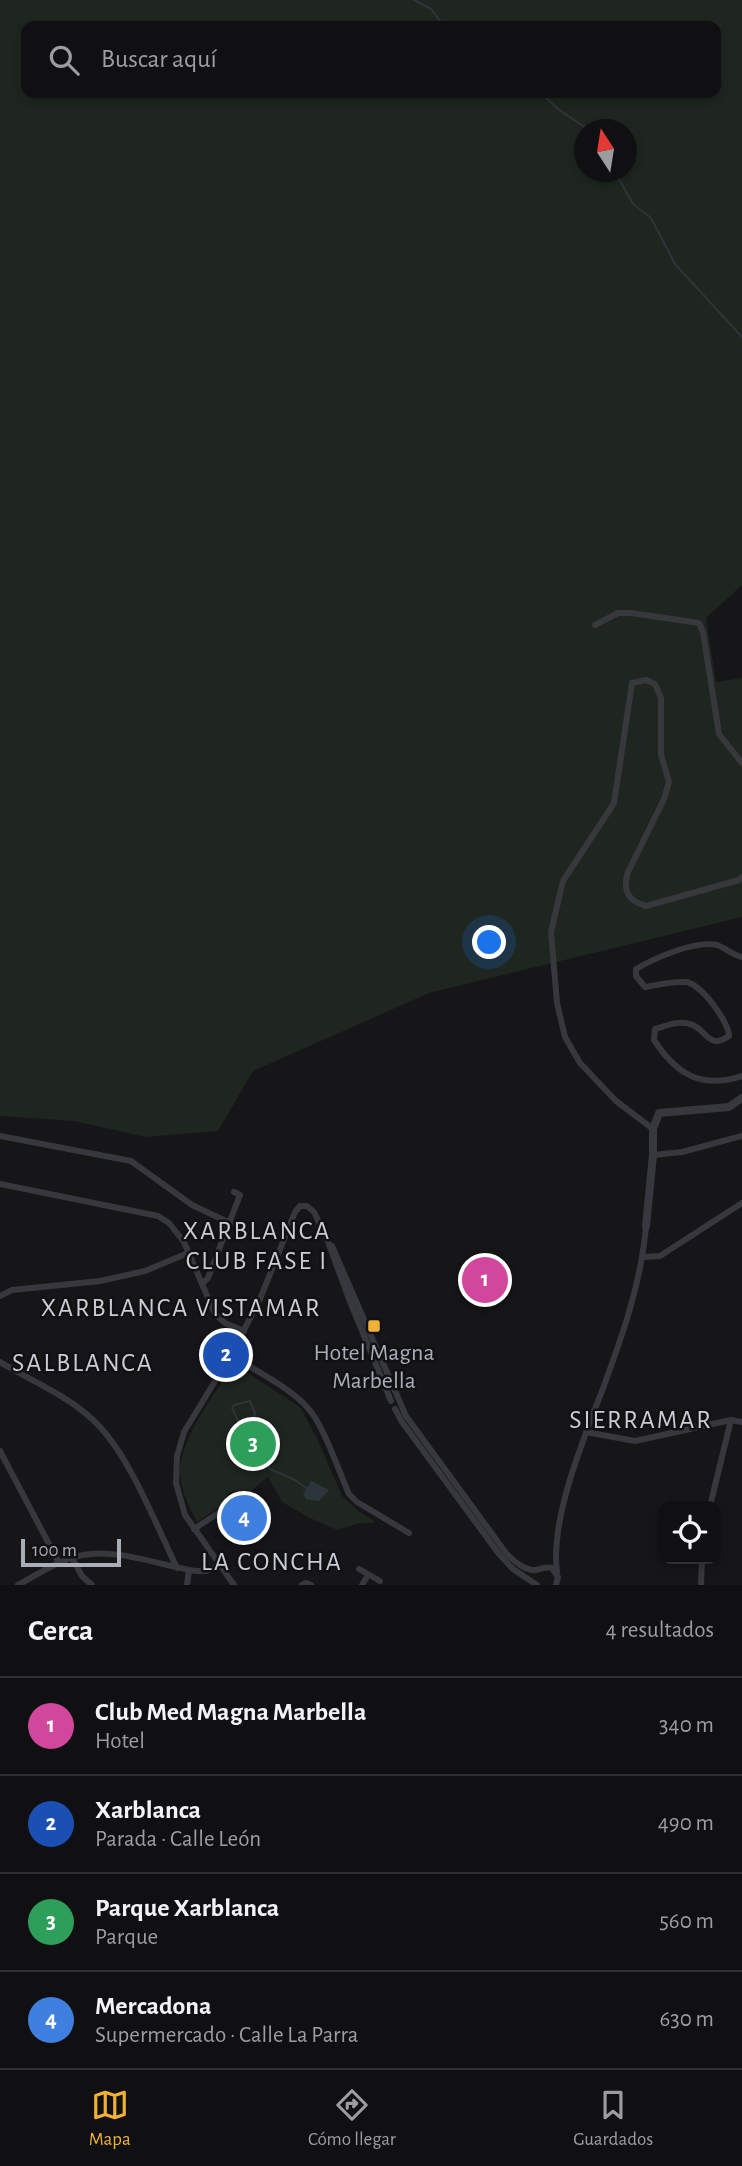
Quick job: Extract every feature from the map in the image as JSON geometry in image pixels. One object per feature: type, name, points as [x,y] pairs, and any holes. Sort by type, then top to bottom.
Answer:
[{"type":"street","points":[[595,625],[618,613],[631,612],[699,623],[710,670],[719,734],[742,763]]},
{"type":"street","points":[[653,1129],[616,1101],[580,1063],[565,1037],[557,1003],[551,932],[563,881],[614,803],[632,683],[646,680],[655,684],[661,698],[661,755],[669,782],[664,799],[628,872],[624,884],[627,894],[634,902],[646,906],[742,877]]},
{"type":"street","points":[[742,957],[734,956],[724,948],[704,943],[650,961],[636,969],[636,976],[645,988],[687,981],[698,987],[729,1027],[729,1036],[717,1042],[709,1040],[689,1023],[681,1022],[655,1029],[654,1040],[680,1071],[700,1080],[717,1082],[742,1076]]},
{"type":"street","points":[[559,1581],[555,1554],[559,1526],[586,1432],[635,1298],[643,1257],[653,1156],[653,1129],[660,1112],[729,1107],[742,1098]]},
{"type":"street","points":[[0,1136],[131,1161],[192,1205],[230,1223]]},
{"type":"street","points":[[653,1156],[682,1152],[742,1136]]},
{"type":"street","points":[[0,1184],[158,1216],[177,1232],[212,1308],[220,1319],[244,1331]]},
{"type":"street","points":[[202,1284],[208,1278],[240,1195],[234,1192]]},
{"type":"street","points":[[643,1257],[660,1256],[742,1203]]},
{"type":"street","points":[[234,1585],[194,1529],[179,1500],[176,1483],[177,1456],[184,1432],[231,1355],[260,1299],[297,1208],[304,1205],[314,1212],[327,1239],[349,1299],[394,1399],[391,1406],[398,1407],[410,1422],[499,1546],[521,1566],[552,1568],[559,1581]]},
{"type":"street","points":[[0,1296],[12,1290],[100,1281],[134,1273],[188,1253]]},
{"type":"street","points":[[231,1355],[295,1396],[307,1407],[349,1494],[357,1502],[409,1533]]},
{"type":"street","points":[[0,1362],[81,1410],[105,1432],[123,1458],[177,1568]]},
{"type":"street","points":[[398,1407],[409,1432],[499,1554],[513,1569],[537,1585]]},
{"type":"street","points":[[586,1432],[635,1441],[731,1420],[742,1422]]},
{"type":"street","points":[[711,1501],[731,1420]]},
{"type":"street","points":[[0,1451],[59,1563]]},
{"type":"street","points":[[194,1529],[238,1500]]},
{"type":"street","points":[[18,1585],[27,1583],[72,1558],[105,1554],[190,1570],[207,1571],[220,1565]]},
{"type":"street","points":[[537,1585],[535,1577],[555,1554]]},
{"type":"street","points":[[72,1558],[82,1576],[92,1585]]},
{"type":"street","points":[[701,1585],[702,1564]]},
{"type":"street","points":[[359,1569],[380,1581]]},
{"type":"street","points":[[187,1585],[190,1570]]},
{"type":"street","points":[[362,1585],[368,1575]]},
{"type":"street","points":[[302,1585],[312,1585]]},
{"type":"shaded area","points":[[0,0],[742,0],[742,585],[706,618],[716,682],[742,678],[742,917],[429,993],[253,1071],[218,1131],[146,1137],[74,1121],[0,1116]]},
{"type":"shaded area","points":[[234,1364],[300,1407],[317,1438],[342,1496],[374,1521],[373,1523],[360,1523],[337,1530],[282,1502],[268,1477],[247,1494],[237,1491],[228,1493],[222,1505],[197,1522],[182,1488],[181,1462],[199,1418]]},
{"type":"shaded area","points":[[311,1481],[329,1490],[319,1501],[306,1499],[303,1494]]},
{"type":"waterway","points":[[414,0],[431,9],[440,21]]},
{"type":"waterway","points":[[546,98],[574,120]]},
{"type":"waterway","points":[[621,182],[633,204],[651,218],[675,264],[742,337]]},
{"type":"waterway","points":[[249,1420],[241,1423],[238,1421],[232,1408],[234,1405],[250,1401],[255,1413],[249,1420],[257,1442],[257,1455],[270,1469],[306,1488]]},
{"type":"place","name":"Club Med Magna Marbella","points":[[485,1280]]},
{"type":"place","name":"Hotel Magna Marbella","points":[[374,1326]]},
{"type":"place","name":"Xarblanca","points":[[226,1355]]},
{"type":"place","name":"Parque Xarblanca","points":[[253,1444]]},
{"type":"place","name":"Mercadona","points":[[244,1518]]},
{"type":"district","name":"XARBLANCA CLUB FASE I","points":[[257,1245]]},
{"type":"district","name":"XARBLANCA VISTAMAR","points":[[181,1307]]},
{"type":"district","name":"SALBLANCA","points":[[83,1362]]},
{"type":"district","name":"SIERRAMAR","points":[[641,1419]]},
{"type":"district","name":"LA CONCHA","points":[[272,1561]]}]
